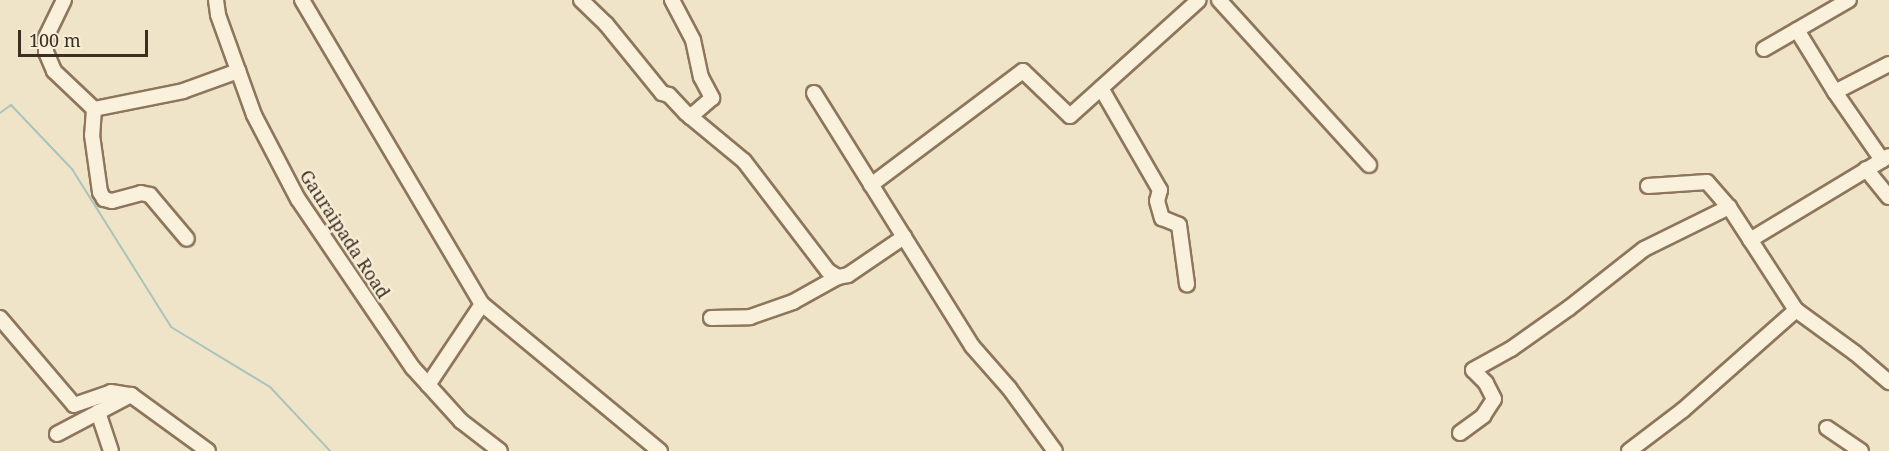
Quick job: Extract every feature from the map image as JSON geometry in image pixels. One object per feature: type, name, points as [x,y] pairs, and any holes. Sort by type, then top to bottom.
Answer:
[{"type":"street","points":[[64,0],[46,37],[46,52],[54,71],[94,109]]},
{"type":"street","name":"Gauraipada Road","points":[[216,0],[218,15],[254,115],[298,199],[413,368],[461,421],[500,451]]},
{"type":"street","points":[[302,0],[482,304],[660,451]]},
{"type":"street","points":[[581,0],[606,24],[662,93],[669,95],[690,117],[744,161],[828,271],[838,277]]},
{"type":"street","points":[[672,0],[693,40],[701,77],[712,94],[710,104],[690,117]]},
{"type":"street","points":[[871,185],[1023,71],[1070,116],[1199,0]]},
{"type":"street","points":[[1219,0],[1369,165]]},
{"type":"street","points":[[1764,49],[1849,0]]},
{"type":"street","points":[[1750,240],[1885,158],[1835,92],[1797,30]]},
{"type":"street","points":[[1835,92],[1889,63]]},
{"type":"street","points":[[94,109],[183,91],[238,71]]},
{"type":"street","points":[[1101,88],[1160,190],[1157,201],[1162,218],[1179,225],[1186,284]]},
{"type":"street","points":[[814,93],[972,346],[1009,388],[1055,451]]},
{"type":"street","points":[[94,109],[92,135],[100,192],[104,199],[112,201],[141,194],[150,195],[187,239]]},
{"type":"street","points":[[1866,169],[1889,197]]},
{"type":"street","points":[[1648,186],[1707,182],[1729,207],[1796,310],[1855,353],[1889,382]]},
{"type":"street","points":[[1460,433],[1483,416],[1494,399],[1486,384],[1473,370],[1510,349],[1569,308],[1644,249],[1729,207]]},
{"type":"street","points":[[711,318],[750,317],[793,302],[838,277],[848,275],[904,237]]},
{"type":"street","points":[[428,385],[482,304]]},
{"type":"street","points":[[1629,451],[1683,410],[1796,310]]},
{"type":"street","points":[[0,318],[74,405],[111,392],[131,395],[208,451]]},
{"type":"street","points":[[57,434],[131,395]]},
{"type":"street","points":[[98,412],[111,451]]},
{"type":"street","points":[[1827,428],[1861,451]]},
{"type":"waterway","points":[[0,113],[11,105],[72,169],[171,327],[270,387],[330,451]]}]
